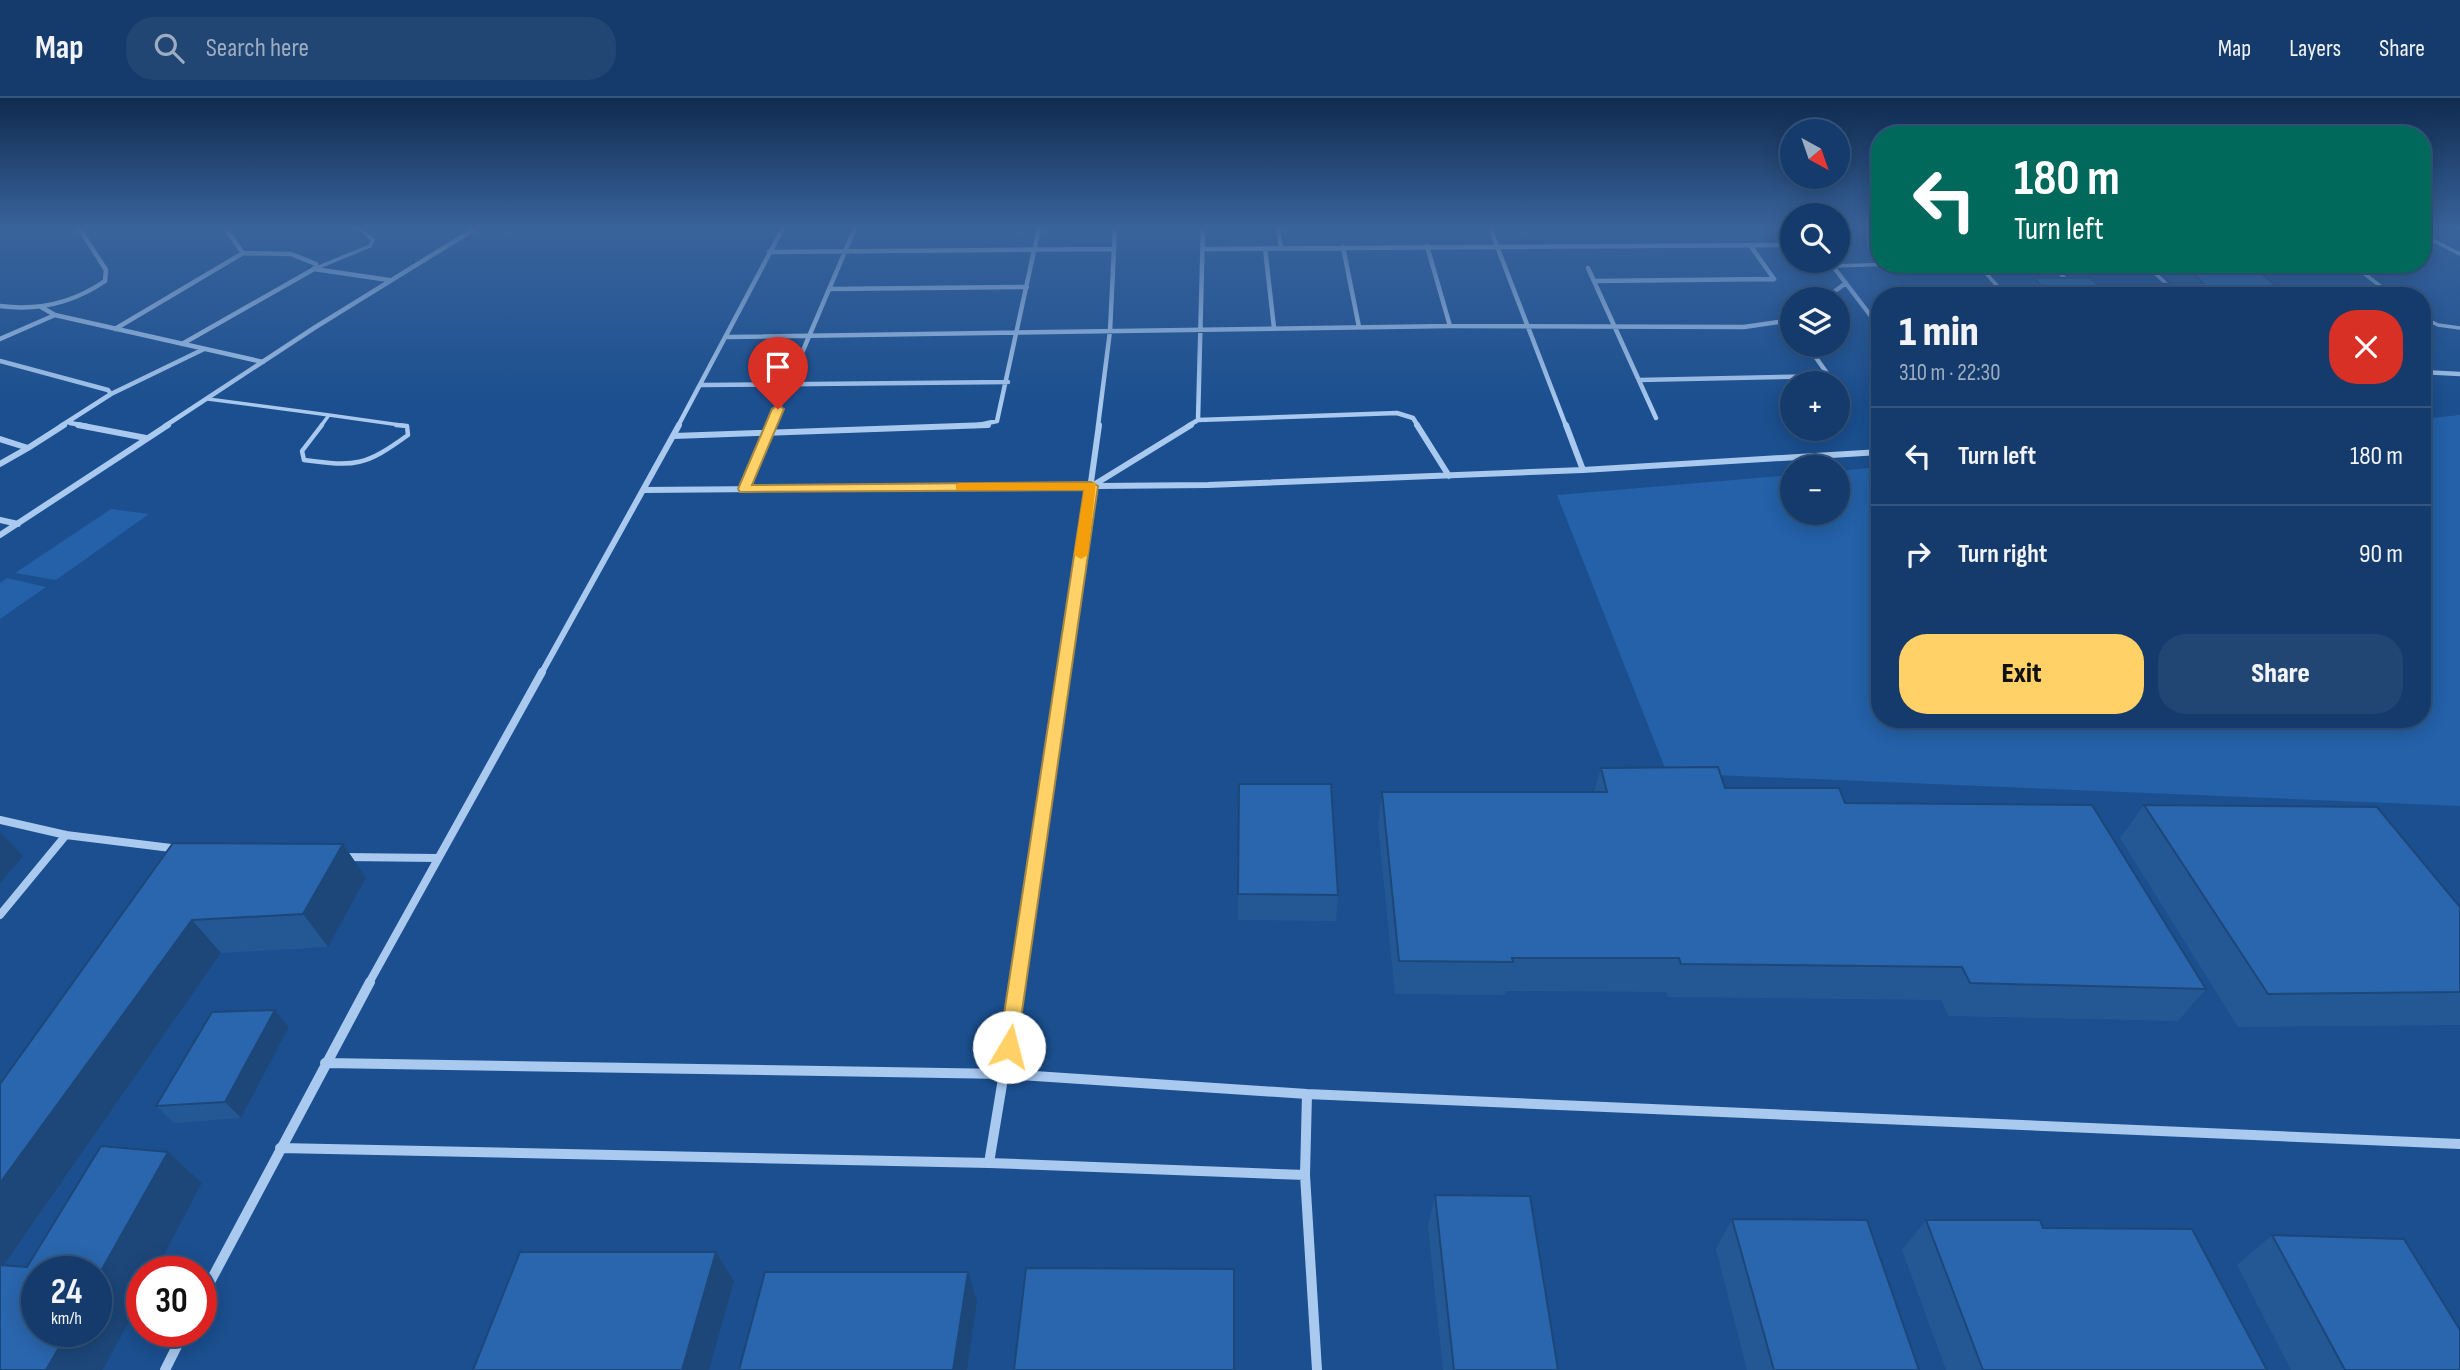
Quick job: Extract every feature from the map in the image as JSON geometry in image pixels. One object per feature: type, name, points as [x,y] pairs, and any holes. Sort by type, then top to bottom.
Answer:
[{"type":"street","points":[[0,306],[41,307],[96,287]]},
{"type":"street","points":[[115,329],[185,287]]},
{"type":"street","points":[[182,344],[282,287]]},
{"type":"street","points":[[0,535],[379,287]]},
{"type":"street","points":[[217,1268],[325,1063],[674,436],[752,287]]},
{"type":"street","points":[[744,489],[829,289],[991,287]]},
{"type":"street","points":[[674,436],[984,426],[1000,417],[1027,287]]},
{"type":"street","points":[[989,1163],[1005,1074],[1091,486],[1110,331],[1111,287]]},
{"type":"street","points":[[1198,420],[1201,287]]},
{"type":"street","points":[[1269,287],[1274,328]]},
{"type":"street","points":[[1351,287],[1359,327]]},
{"type":"street","points":[[1439,287],[1450,326]]},
{"type":"street","points":[[1514,287],[1583,470]]},
{"type":"street","points":[[1597,287],[1656,418]]},
{"type":"street","points":[[1849,287],[1871,316]]},
{"type":"street","points":[[41,307],[55,315],[262,362]]},
{"type":"street","points":[[0,338],[55,315]]},
{"type":"street","points":[[728,337],[1450,326],[1744,327],[1780,323]]},
{"type":"street","points":[[0,464],[69,423],[111,394],[204,349]]},
{"type":"street","points":[[1639,380],[1829,376],[1816,357]]},
{"type":"street","points":[[0,360],[108,390],[111,394]]},
{"type":"street","points":[[2431,372],[2460,374]]},
{"type":"street","points":[[701,385],[1008,382]]},
{"type":"street","points":[[1091,486],[1198,420],[1398,412],[1413,418],[1449,476]]},
{"type":"street","points":[[69,423],[146,438]]},
{"type":"street","points":[[0,439],[28,448]]},
{"type":"street","points":[[643,490],[1222,485],[1583,470],[1871,453]]},
{"type":"street","points":[[0,520],[18,524]]},
{"type":"street","points":[[0,820],[66,835],[185,850]]},
{"type":"street","points":[[0,915],[66,835]]},
{"type":"street","points":[[327,856],[438,858]]},
{"type":"street","points":[[325,1063],[1005,1074],[1307,1094],[2460,1144]]},
{"type":"street","points":[[1307,1094],[1305,1175],[1317,1370]]},
{"type":"street","points":[[280,1148],[989,1163],[1305,1175]]},
{"type":"street","points":[[164,1370],[176,1347]]},
{"type":"lane","points":[[2431,322],[2460,328]]},
{"type":"lane","points":[[208,399],[330,415],[407,426],[408,435],[366,464],[352,467],[303,460],[302,451],[330,415]]},
{"type":"shaded area","points":[[2460,415],[2460,806],[1667,773],[1557,495],[1780,476],[1780,525],[1850,525],[1850,470],[1871,468],[1871,728],[2431,728],[2431,418]]},
{"type":"shaded area","points":[[111,509],[149,514],[56,580],[15,573]]},
{"type":"shaded area","points":[[7,578],[46,587],[0,619],[0,583]]},
{"type":"building","points":[[1718,767],[1725,788],[1839,788],[1845,803],[2092,805],[2206,989],[1970,983],[1962,967],[1681,964],[1679,958],[1512,958],[1513,962],[1399,961],[1382,792],[1607,792],[1601,768]]},
{"type":"building","points":[[1239,784],[1331,784],[1338,895],[1238,894]]},
{"type":"building","points":[[2144,805],[2377,807],[2460,907],[2460,992],[2268,994]]},
{"type":"building","points":[[173,843],[343,844],[303,914],[192,920],[0,1183],[0,1084]]},
{"type":"building","points":[[275,1010],[225,1102],[156,1106],[212,1012]]},
{"type":"building","points":[[101,1146],[168,1152],[110,1256],[34,1256]]},
{"type":"building","points":[[1435,1195],[1530,1196],[1558,1370],[1454,1370]]},
{"type":"building","points":[[1732,1219],[1867,1220],[1919,1370],[1774,1370]]},
{"type":"building","points":[[1926,1220],[2040,1220],[2043,1228],[2192,1229],[2267,1370],[1983,1370]]},
{"type":"building","points":[[2272,1235],[2404,1239],[2460,1330],[2460,1370],[2345,1370]]},
{"type":"building","points":[[520,1252],[716,1252],[682,1370],[473,1370]]},
{"type":"building","points":[[0,1265],[21,1267],[21,1347],[59,1347],[46,1370],[0,1370]]},
{"type":"building","points":[[1026,1268],[1234,1269],[1234,1370],[1014,1370]]},
{"type":"building","points":[[765,1272],[968,1272],[953,1370],[739,1370]]},
{"type":"slow traffic","points":[[960,487],[1091,486],[1081,555]]},
{"type":"route","points":[[778,409],[744,489],[1091,486],[1009,1047]]}]
